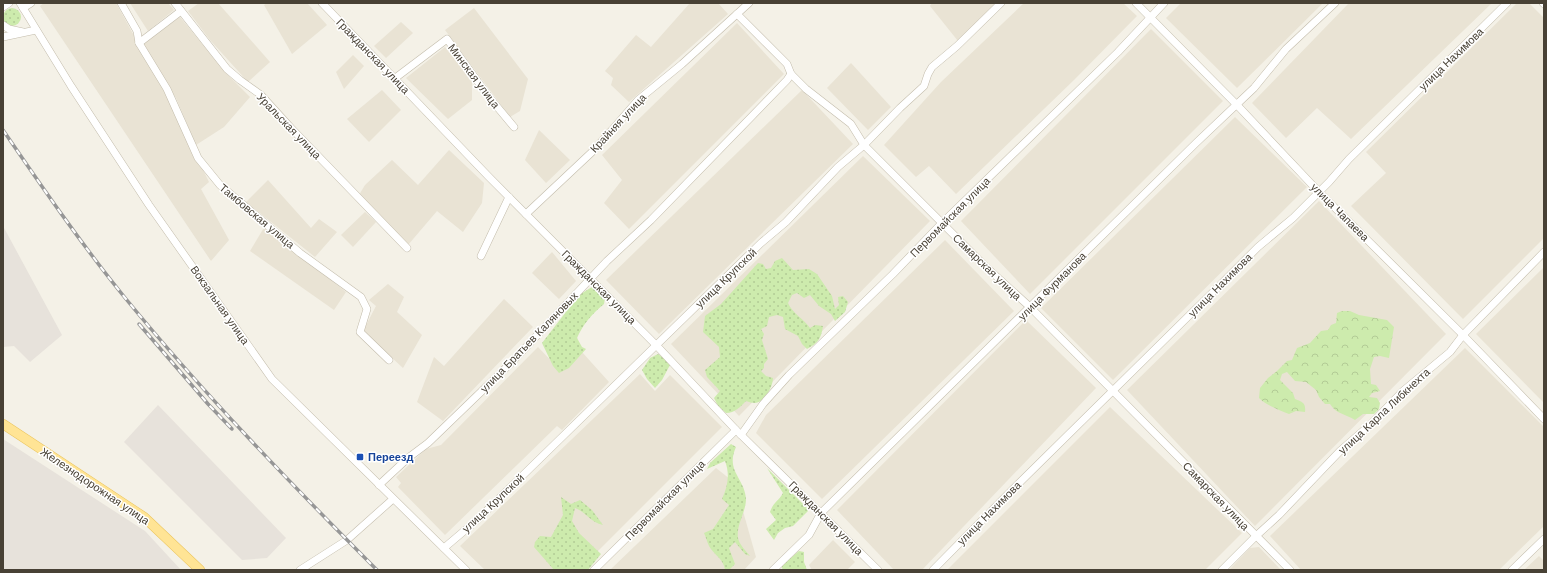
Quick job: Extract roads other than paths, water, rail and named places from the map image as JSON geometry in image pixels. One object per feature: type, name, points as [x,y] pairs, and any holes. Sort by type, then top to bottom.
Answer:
[{"type":"main road","name":"Железнодорожная улица","points":[[3,424],[144,517],[200,570]]},
{"type":"street","points":[[3,7],[9,3]]},
{"type":"street","points":[[22,5],[31,3]]},
{"type":"street","name":"Тамбовская улица","points":[[121,3],[137,32],[139,43],[167,89],[198,158],[220,185],[300,252],[361,297],[367,309],[360,332],[389,360]]},
{"type":"street","name":"Уральская улица","points":[[175,3],[227,69],[261,95],[407,248]]},
{"type":"street","name":"Гражданская улица","points":[[322,3],[394,79],[509,197],[592,279],[739,432],[878,570]]},
{"type":"street","name":"Крайняя улица","points":[[526,214],[602,141],[638,100],[682,64],[749,3]]},
{"type":"street","name":"улица Крупской","points":[[444,548],[477,520],[656,345],[761,244],[786,222],[838,166],[864,145],[924,86],[932,67],[957,46],[1001,3]]},
{"type":"street","name":"улица Чапаева","points":[[1136,3],[1237,105],[1318,191],[1463,335],[1544,419]]},
{"type":"street","name":"Первомайская улица","points":[[594,570],[739,432],[789,375],[893,274],[942,223],[1118,52],[1164,3]]},
{"type":"street","name":"улица Фурманова","points":[[773,570],[809,536],[821,512],[1196,143],[1237,105],[1254,88],[1286,50],[1335,3]]},
{"type":"street","name":"улица Нахимова","points":[[933,570],[1258,247],[1293,218],[1318,191],[1329,182],[1349,159],[1508,3]]},
{"type":"street","name":"Вокзальная улица","points":[[22,5],[36,30],[149,204],[272,379],[466,570]]},
{"type":"street","points":[[139,43],[181,11]]},
{"type":"street","name":"Самарская улица","points":[[737,14],[786,64],[791,74],[823,103],[851,124],[864,145],[986,267],[1030,307],[1290,570]]},
{"type":"street","points":[[3,25],[9,29],[23,32]]},
{"type":"street","points":[[3,37],[36,30]]},
{"type":"street","name":"Минская улица","points":[[394,79],[446,39],[489,97],[514,126]]},
{"type":"street","name":"улица Братьев Каляновых","points":[[379,485],[408,458],[428,443],[512,362],[592,279],[607,261],[651,220],[787,80],[791,74]]},
{"type":"street","points":[[481,256],[509,197]]},
{"type":"street","name":"улица Карла Либкнехта","points":[[1222,570],[1279,515],[1340,451],[1371,424],[1403,391],[1450,352],[1463,335],[1544,252]]},
{"type":"street","points":[[300,570],[320,559],[347,540],[393,499]]},
{"type":"street","points":[[1512,570],[1544,539]]},
{"type":"railway","points":[[3,130],[78,237],[126,299],[248,438],[377,570]]},
{"type":"railway","points":[[139,324],[208,404],[232,429]]},
{"type":"place","name":"Переезд","points":[[360,457]]}]
